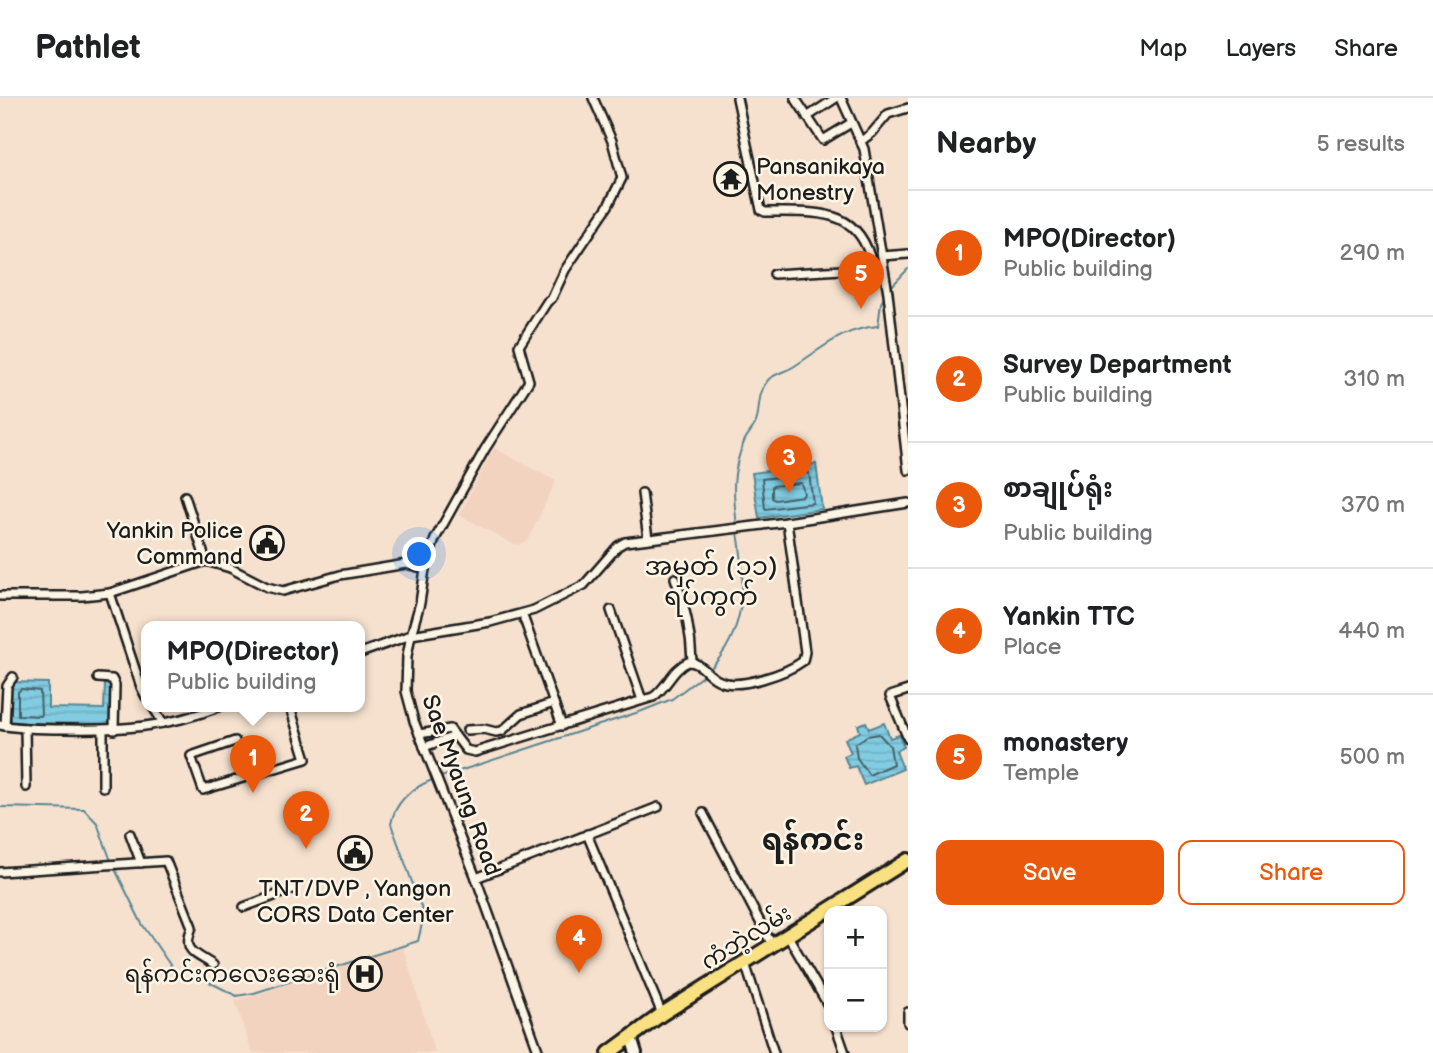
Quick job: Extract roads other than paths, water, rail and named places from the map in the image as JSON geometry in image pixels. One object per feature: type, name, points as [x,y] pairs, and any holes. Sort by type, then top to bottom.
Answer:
[{"type":"main road","name":"ကံဘဲ့လမ်း","points":[[609,1053],[662,1014],[908,860]]},
{"type":"main road","points":[[631,1037],[636,1053]]},
{"type":"street","name":"Sae Myaung Road","points":[[539,1053],[476,878],[419,734],[406,691],[407,656],[425,569],[435,539],[485,449],[529,382],[519,346],[552,298],[565,270],[608,206],[622,178],[612,141],[593,98]]},
{"type":"street","points":[[737,98],[761,210],[809,212],[844,219],[856,230],[871,258],[873,268]]},
{"type":"street","points":[[795,98],[823,140],[851,123]]},
{"type":"street","points":[[807,117],[839,98],[864,149],[884,268],[908,470]]},
{"type":"street","points":[[860,142],[872,133],[888,114],[908,108]]},
{"type":"street","points":[[882,256],[908,254]]},
{"type":"street","points":[[774,274],[884,268]]},
{"type":"street","points":[[905,443],[908,425]]},
{"type":"street","points":[[642,493],[648,539]]},
{"type":"street","points":[[185,496],[206,561]]},
{"type":"street","points":[[365,651],[411,635],[477,625],[534,610],[584,585],[625,542],[787,522],[908,503]]},
{"type":"street","points":[[692,661],[719,681],[732,684],[779,674],[803,662],[805,653],[787,522]]},
{"type":"street","points":[[0,596],[82,596],[110,593],[206,561],[230,568],[267,587],[284,591],[340,575],[406,564],[425,569]]},
{"type":"street","points":[[675,578],[690,626],[692,661]]},
{"type":"street","points":[[110,593],[141,680]]},
{"type":"street","points":[[611,610],[642,700]]},
{"type":"street","points":[[524,620],[562,726]]},
{"type":"street","points":[[419,734],[450,729],[466,750],[475,752],[658,695],[674,672],[683,664],[692,661]]},
{"type":"street","points":[[13,677],[7,686],[3,725],[114,730],[143,728],[207,712]]},
{"type":"street","points":[[98,678],[112,679],[115,685],[114,730]]},
{"type":"street","points":[[908,690],[890,696],[908,739]]},
{"type":"street","points":[[467,730],[502,731],[521,714],[554,703]]},
{"type":"street","points":[[156,712],[163,723]]},
{"type":"street","points":[[235,741],[191,756],[203,790],[306,758],[292,712]]},
{"type":"street","points":[[25,728],[26,787]]},
{"type":"street","points":[[103,730],[103,787]]},
{"type":"street","points":[[424,747],[455,736]]},
{"type":"street","points":[[476,878],[657,807]]},
{"type":"street","points":[[703,813],[772,945]]},
{"type":"street","points":[[130,834],[141,863]]},
{"type":"street","points":[[587,834],[662,1014]]},
{"type":"street","points":[[0,872],[166,861],[192,926],[187,939],[188,946],[213,965]]},
{"type":"street","points":[[244,906],[293,890]]},
{"type":"street","points":[[788,936],[824,998]]},
{"type":"street","points":[[745,962],[774,1053]]},
{"type":"street","points":[[908,1012],[908,1023]]},
{"type":"street","points":[[838,1032],[845,1053]]},
{"type":"water","points":[[816,464],[822,509],[759,518],[752,473]]},
{"type":"water","points":[[11,682],[48,683],[48,708],[104,709],[105,682],[111,682],[111,724],[11,723]]},
{"type":"water","points":[[866,722],[869,729],[884,723],[890,738],[899,735],[904,747],[896,751],[903,769],[864,785],[856,766],[849,768],[844,756],[851,753],[845,739],[860,732],[858,725]]},
{"type":"waterway","points":[[890,288],[908,269]]},
{"type":"waterway","points":[[737,526],[735,474],[745,439],[756,422],[765,384],[771,377],[793,367],[843,335],[878,326],[881,303],[885,296]]},
{"type":"waterway","points":[[709,670],[731,639],[741,605],[742,569],[738,532]]},
{"type":"waterway","points":[[438,778],[642,711],[672,699],[705,674]]},
{"type":"waterway","points":[[114,867],[142,924],[179,978],[203,979],[237,996],[254,993],[418,941],[424,915],[391,824],[396,809],[405,797],[432,780]]},
{"type":"waterway","points":[[0,807],[84,809],[97,823],[111,861]]},
{"type":"place","name":"Pansanikaya Monestry","points":[[731,179]]},
{"type":"place","name":"monastery","points":[[861,309]]},
{"type":"place","name":"စာချုပ်ရုံး","points":[[789,493]]},
{"type":"place","name":"Yankin Police Command","points":[[267,543]]},
{"type":"place","name":"MPO(Director)","points":[[253,793]]},
{"type":"place","name":"Survey Department","points":[[306,849]]},
{"type":"place","name":"TNT/DVP , Yangon CORS Data Center","points":[[355,853]]},
{"type":"place","name":"Yankin TTC","points":[[579,973]]},
{"type":"place","name":"ရန်ကင်းကလေးဆေးရုံ","points":[[365,974]]},
{"type":"district","name":"အမှတ် (၁၁) ရပ်ကွက်","points":[[711,581]]},
{"type":"district","name":"ရန်ကင်း","points":[[813,840]]}]
